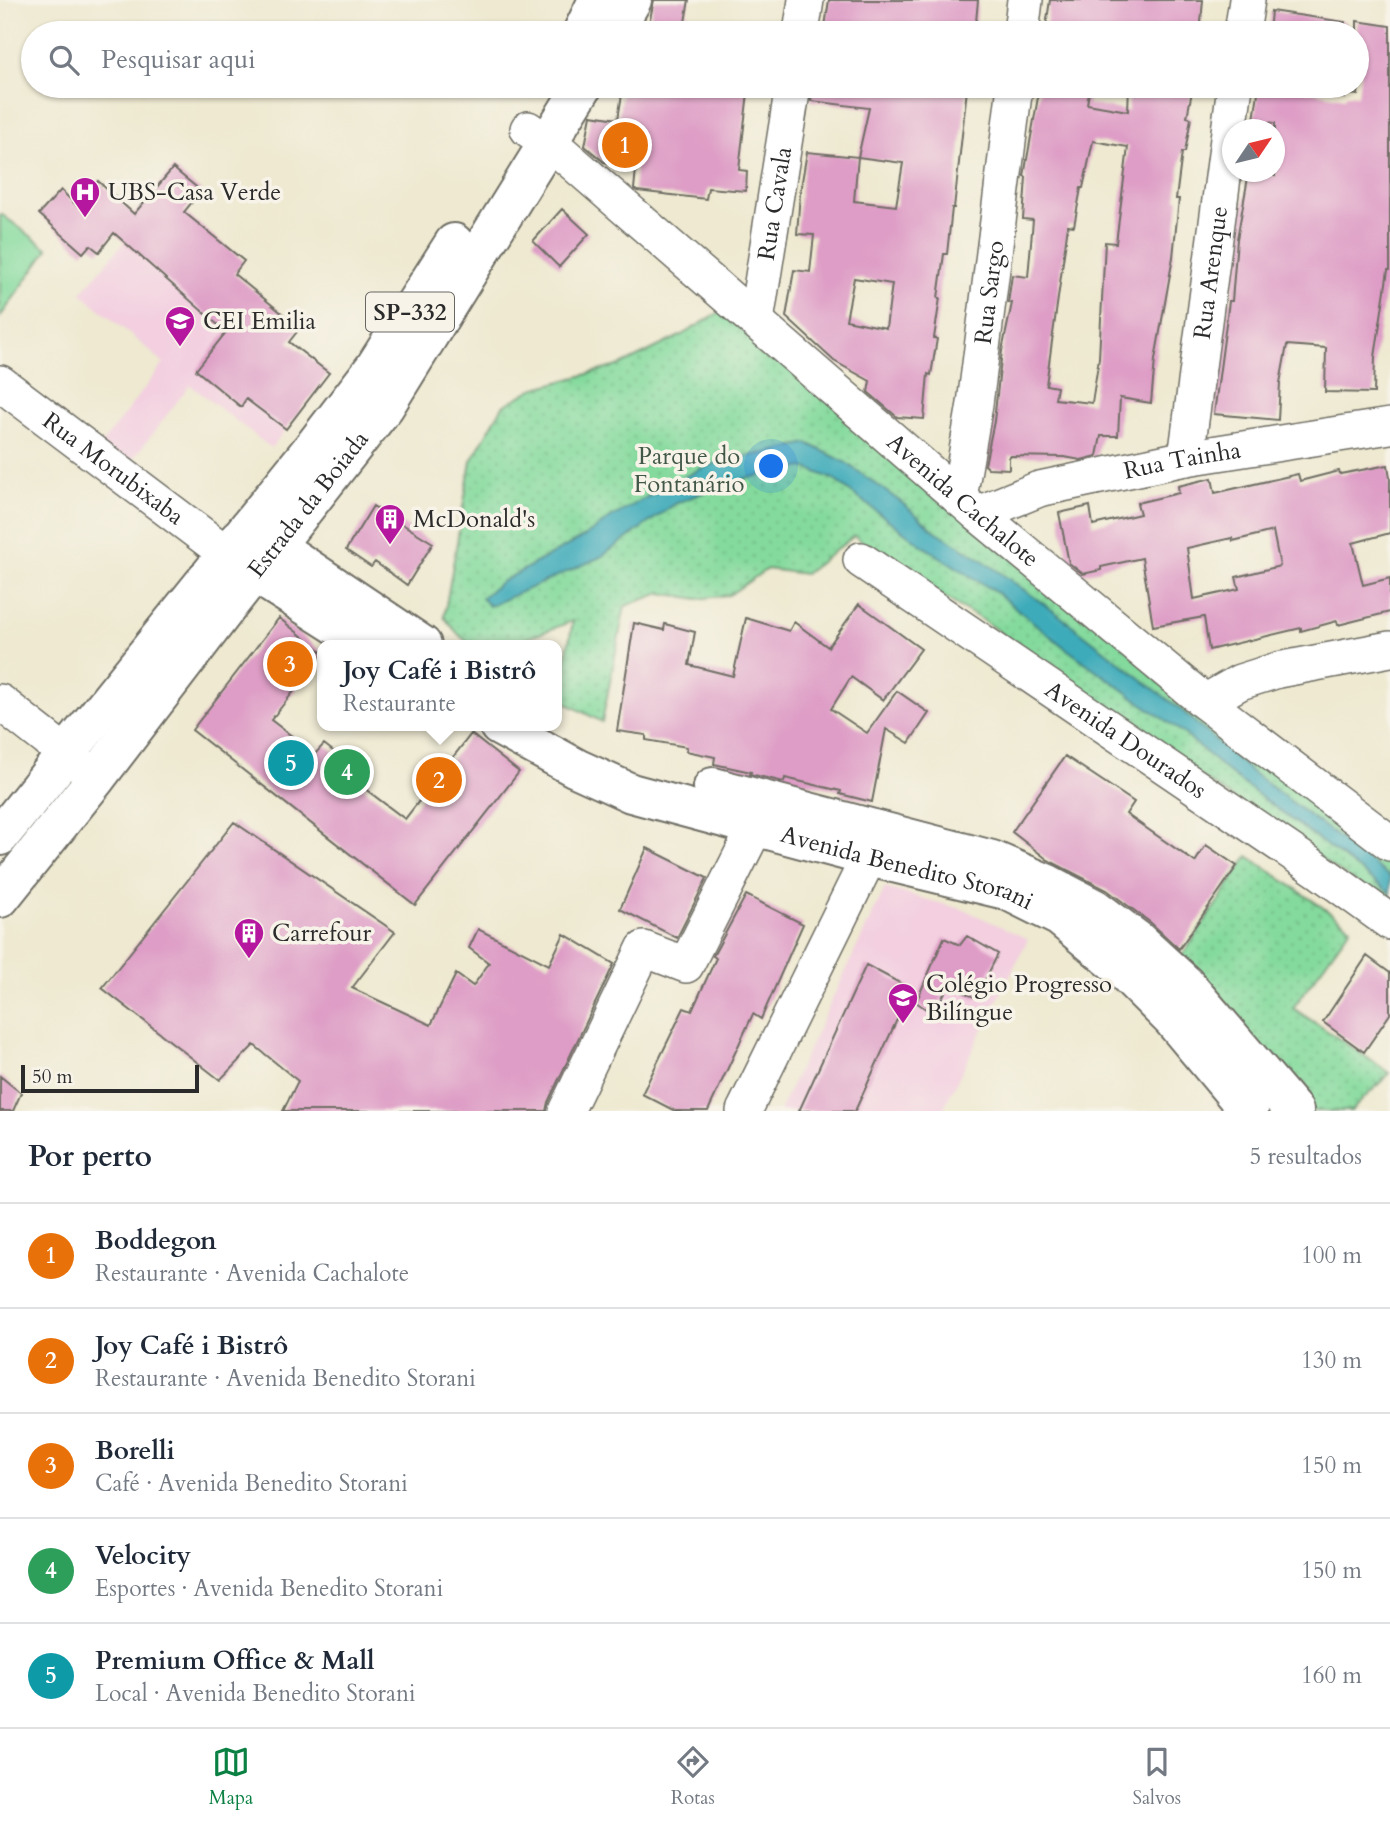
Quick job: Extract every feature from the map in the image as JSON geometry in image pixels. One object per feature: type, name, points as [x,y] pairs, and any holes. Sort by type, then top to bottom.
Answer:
[{"type":"main road","points":[[588,21],[598,0]]},
{"type":"main road","points":[[621,21],[632,0]]},
{"type":"main road","name":"Estrada da Boiada","points":[[538,136],[549,98]]},
{"type":"main road","name":"Estrada da Boiada","points":[[0,836],[64,753],[385,406],[538,136],[572,98]]},
{"type":"main road","points":[[252,550],[362,640]]},
{"type":"main road","points":[[252,550],[413,640]]},
{"type":"main road","name":"Estrada da Boiada","points":[[0,898],[97,777],[252,550]]},
{"type":"main road","name":"Avenida Benedito Storani","points":[[508,731],[576,768],[631,793],[869,857],[1006,890],[1060,917],[1117,964],[1173,1020],[1249,1111]]},
{"type":"main road","name":"Avenida Benedito Storani","points":[[558,731],[634,767],[992,860],[1048,884],[1094,908],[1138,941],[1185,984],[1294,1111]]},
{"type":"street","points":[[803,21],[806,0]]},
{"type":"street","points":[[1023,21],[1026,0]]},
{"type":"street","points":[[1244,21],[1247,0]]},
{"type":"street","name":"Rua Cavala","points":[[756,321],[791,98]]},
{"type":"street","name":"Rua Sargo","points":[[968,506],[975,404],[1013,98]]},
{"type":"street","name":"Rua Arenque","points":[[1186,458],[1233,98]]},
{"type":"street","name":"Avenida Cachalote","points":[[538,136],[968,506],[1205,702],[1390,843]]},
{"type":"street","name":"Rua Morubixaba","points":[[0,383],[252,550]]},
{"type":"street","name":"Rua Tainha","points":[[968,506],[1186,458],[1390,426]]},
{"type":"street","name":"Avenida Dourados","points":[[862,559],[1278,842],[1390,922]]},
{"type":"street","points":[[1205,702],[1240,681],[1278,670],[1390,649]]},
{"type":"street","points":[[0,702],[97,777]]},
{"type":"street","points":[[566,1111],[644,949],[686,965],[756,827]]},
{"type":"street","points":[[744,1111],[869,857]]},
{"type":"shaded area","name":"CEI Emilia","points":[[124,242],[226,332],[196,370],[240,407],[246,399],[286,429],[271,448],[190,385],[126,468],[99,447],[164,363],[81,293]]},
{"type":"shaded area","name":"Colégio Progresso Bilíngue","points":[[885,888],[965,910],[1028,939],[942,1111],[779,1111]]},
{"type":"green space","points":[[1,214],[48,249],[0,317],[0,216]]},
{"type":"green space","name":"Parque do Fontanário","points":[[720,312],[1390,864],[1390,906],[1073,689],[1027,651],[984,621],[915,580],[854,536],[805,574],[767,569],[729,595],[698,599],[661,593],[625,606],[602,722],[562,701],[562,678],[573,621],[522,640],[464,639],[444,617],[471,461],[503,406],[533,389],[621,365],[680,336]]},
{"type":"green space","points":[[1248,856],[1351,927],[1293,1008],[1390,1073],[1351,1111],[1309,1111],[1179,961]]},
{"type":"water","points":[[807,443],[845,462],[901,502],[934,530],[981,559],[1055,612],[1180,709],[1248,769],[1390,877],[1390,893],[1229,773],[1187,736],[1064,647],[997,593],[923,546],[833,479],[804,467],[747,478],[714,488],[675,504],[601,557],[489,606],[481,598],[501,582],[702,468],[730,458],[762,454]]},
{"type":"building","points":[[654,0],[689,0],[685,21],[650,21]]},
{"type":"building","points":[[829,0],[978,0],[976,21],[826,21]]},
{"type":"building","points":[[1050,0],[1203,0],[1201,21],[1047,21]]},
{"type":"building","points":[[1271,11],[1338,21],[1270,21]]},
{"type":"building","points":[[1369,23],[1390,26],[1390,270],[1375,357],[1374,393],[1325,392],[1326,348],[1287,345],[1280,383],[1278,420],[1214,414],[1229,301],[1232,301],[1237,239],[1247,182],[1285,182],[1285,119],[1254,119],[1257,98],[1369,98]]},
{"type":"building","points":[[621,98],[747,98],[739,170],[747,171],[746,191],[708,188],[706,199],[637,191],[634,189],[636,169],[604,162],[585,146],[591,115],[618,119]]},
{"type":"building","points":[[811,98],[966,98],[954,208],[938,298],[934,338],[937,339],[931,375],[928,374],[924,419],[897,417],[868,392],[870,381],[834,361],[786,317],[794,270],[810,272],[814,235],[797,234],[807,152],[858,157],[869,108],[811,101]],"holes":[[[858,157],[903,163],[896,206],[854,201]],[[854,278],[892,284],[886,328],[846,320]]]},
{"type":"building","points":[[1038,98],[1088,98],[1087,104],[1128,111],[1129,98],[1191,98],[1187,117],[1191,118],[1185,152],[1182,152],[1176,199],[1179,199],[1173,257],[1155,360],[1151,403],[1120,398],[1118,436],[1101,436],[1097,456],[1081,460],[1009,456],[1009,469],[988,468],[985,465],[1012,303],[1008,303],[1012,275],[1028,277],[1033,220],[1023,219],[1024,176]],"holes":[[[1093,141],[1128,147],[1116,243],[1105,242],[1099,358],[1092,403],[1055,399],[1057,387],[1046,385],[1068,225],[1074,226]]]},
{"type":"building","points":[[173,168],[201,191],[184,212],[244,261],[234,274],[300,328],[289,342],[329,373],[286,429],[246,399],[241,407],[196,370],[226,332],[114,233],[99,252],[90,245],[83,253],[39,214],[61,190],[77,206],[98,181],[134,214]]},
{"type":"building","points":[[562,209],[589,234],[559,267],[533,241]]},
{"type":"building","points":[[1388,465],[1390,533],[1353,543],[1363,585],[1390,578],[1390,612],[1338,625],[1337,621],[1301,631],[1301,628],[1209,650],[1204,617],[1153,626],[1142,558],[1083,574],[1069,563],[1059,513],[1090,506],[1093,525],[1140,514],[1137,503],[1179,493],[1178,486],[1212,478],[1215,493],[1298,474],[1300,481],[1339,471],[1340,474]],"holes":[[[1273,531],[1280,566],[1236,577],[1239,589],[1194,599],[1187,548]]]},
{"type":"building","name":"McDonald's","points":[[373,506],[433,543],[407,585],[375,562],[371,567],[346,550]]},
{"type":"building","points":[[859,604],[921,649],[883,700],[851,677],[831,709],[867,733],[897,691],[929,713],[909,743],[886,729],[872,802],[840,794],[841,791],[785,778],[784,782],[714,764],[715,757],[686,751],[687,747],[646,740],[646,735],[617,731],[634,623],[664,630],[665,624],[695,632],[689,665],[733,676],[746,618],[789,631],[794,622],[828,647]]},
{"type":"building","points":[[279,618],[317,648],[317,662],[271,720],[315,754],[324,744],[370,780],[364,788],[405,819],[471,734],[519,772],[415,905],[192,730]]},
{"type":"building","points":[[1065,756],[1134,802],[1126,814],[1195,862],[1206,845],[1237,866],[1179,949],[1151,923],[1107,890],[1048,860],[1012,832]]},
{"type":"building","points":[[234,822],[395,932],[352,988],[431,1025],[456,974],[473,986],[489,963],[469,948],[478,929],[549,965],[564,934],[614,964],[546,1111],[283,1111],[298,1081],[254,1045],[220,1080],[102,988]]},
{"type":"building","points":[[647,848],[707,878],[677,938],[620,909]]},
{"type":"building","points":[[746,895],[803,924],[761,1019],[753,1014],[708,1111],[675,1111],[642,1094],[684,1008],[692,1011],[716,958],[713,956]]},
{"type":"building","points":[[967,936],[998,954],[976,998],[949,985],[933,1014],[916,1002],[944,938],[960,945]]},
{"type":"building","points":[[1367,956],[1390,973],[1390,1014],[1364,1052],[1323,1022]]},
{"type":"building","points":[[866,965],[911,989],[855,1111],[799,1111]]},
{"type":"building","points":[[0,1076],[21,1093],[13,1111],[0,1111]]},
{"type":"place","name":"Boddegon","points":[[625,145]]},
{"type":"place","name":"UBS-Casa Verde","points":[[85,219]]},
{"type":"place","name":"CEI Emilia","points":[[180,348]]},
{"type":"place","name":"McDonald's","points":[[390,546]]},
{"type":"place","name":"Borelli","points":[[290,664]]},
{"type":"place","name":"Premium Office & Mall","points":[[291,763]]},
{"type":"place","name":"Velocity","points":[[347,772]]},
{"type":"place","name":"Joy Café i Bistrô","points":[[439,780]]},
{"type":"place","name":"Carrefour","points":[[249,960]]},
{"type":"place","name":"Colégio Progresso Bilíngue","points":[[903,1025]]}]
